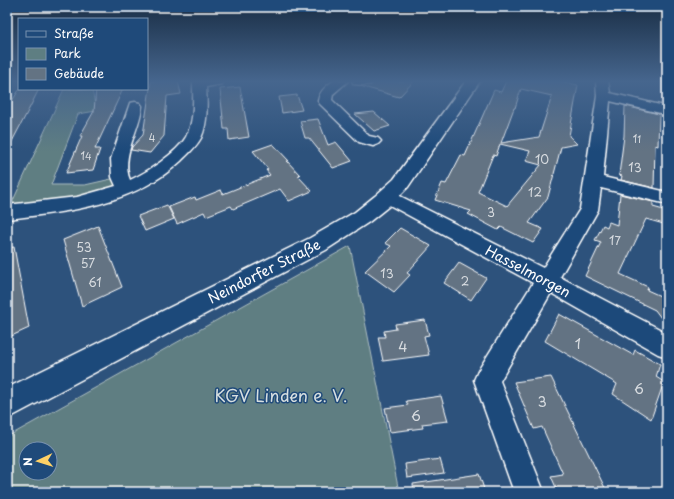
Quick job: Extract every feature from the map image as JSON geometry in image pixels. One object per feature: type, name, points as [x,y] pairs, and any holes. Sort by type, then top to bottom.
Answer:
[{"type":"street","points":[[7,212],[73,204],[94,199],[126,189],[157,173],[175,159],[192,140],[198,117],[199,104]]},
{"type":"street","points":[[328,104],[364,139],[373,141]]},
{"type":"street","name":"Neindorfer Straße","points":[[7,404],[318,244],[366,215],[388,197],[410,171],[457,104]]},
{"type":"street","points":[[529,492],[487,380],[589,210],[594,181],[602,104]]},
{"type":"street","points":[[647,104],[660,109],[667,109]]},
{"type":"street","points":[[126,189],[120,177],[120,164],[123,145],[135,113],[135,106]]},
{"type":"street","points":[[594,181],[667,198]]},
{"type":"street","name":"Hasselmorgen","points":[[388,197],[547,280],[667,346]]},
{"type":"green space","points":[[57,104],[95,104],[96,111],[78,114],[51,185],[85,185],[120,177],[126,189],[59,202],[11,205]]},
{"type":"green space","name":"KGV Linden e. V.","points":[[350,246],[399,492],[7,492],[7,437]]},
{"type":"building","points":[[10,104],[31,104],[7,151],[7,109]]},
{"type":"building","points":[[95,104],[116,104],[95,149],[100,149],[93,170],[66,173],[82,136],[80,136],[94,111]]},
{"type":"building","points":[[148,104],[166,104],[164,136],[150,153],[131,150],[143,135]]},
{"type":"building","points":[[222,104],[243,104],[249,137],[229,140],[228,129],[224,129]]},
{"type":"building","points":[[280,104],[300,104],[302,110],[282,113]]},
{"type":"building","points":[[488,104],[516,104],[501,143],[539,137],[549,104],[575,104],[569,136],[577,144],[561,147],[548,197],[529,223],[543,229],[533,243],[501,227],[498,230],[468,214],[471,211],[435,200],[442,183],[446,184],[461,155],[465,156]],"holes":[[[500,144],[530,151],[526,161],[541,165],[507,206],[478,192],[493,155],[496,156]]]},
{"type":"building","points":[[625,106],[659,114],[658,146],[655,145],[654,188],[621,180],[622,176],[619,175],[624,136]]},
{"type":"building","points":[[374,112],[390,126],[374,131],[355,114]]},
{"type":"building","points":[[318,119],[328,145],[336,142],[352,161],[333,168],[309,138],[305,138],[300,121]]},
{"type":"building","points":[[273,144],[289,161],[287,161],[312,191],[289,201],[280,189],[233,209],[231,206],[206,216],[204,212],[177,224],[169,207],[195,197],[196,200],[221,190],[223,194],[270,175],[266,170],[268,169],[253,151]]},
{"type":"building","points":[[620,194],[653,202],[653,207],[667,211],[667,225],[646,219],[620,274],[648,287],[647,290],[667,299],[667,326],[655,310],[585,276],[601,242],[595,240],[603,225],[607,227],[609,222],[617,225]]},
{"type":"building","points":[[167,205],[174,219],[145,231],[138,216]]},
{"type":"building","points":[[98,226],[122,287],[82,306],[63,240]]},
{"type":"building","points":[[400,228],[431,246],[407,273],[410,275],[394,292],[365,271],[391,246],[385,243]]},
{"type":"building","points":[[14,247],[29,328],[7,338],[7,248]]},
{"type":"building","points":[[459,263],[486,278],[471,300],[444,283]]},
{"type":"building","points":[[559,314],[633,355],[635,350],[660,364],[656,377],[664,382],[651,419],[613,394],[617,384],[545,341]]},
{"type":"building","points":[[425,320],[429,335],[424,336],[429,355],[383,361],[378,337],[385,337],[384,331],[396,329],[395,324]]},
{"type":"building","points":[[551,377],[607,492],[558,492],[551,476],[563,474],[542,427],[534,429],[514,382]]},
{"type":"building","points":[[441,396],[448,421],[422,424],[423,428],[390,432],[385,408],[408,405],[406,401]]},
{"type":"building","points":[[440,459],[444,473],[407,478],[405,464]]},
{"type":"building","points":[[479,474],[485,492],[414,492],[413,484]]}]
